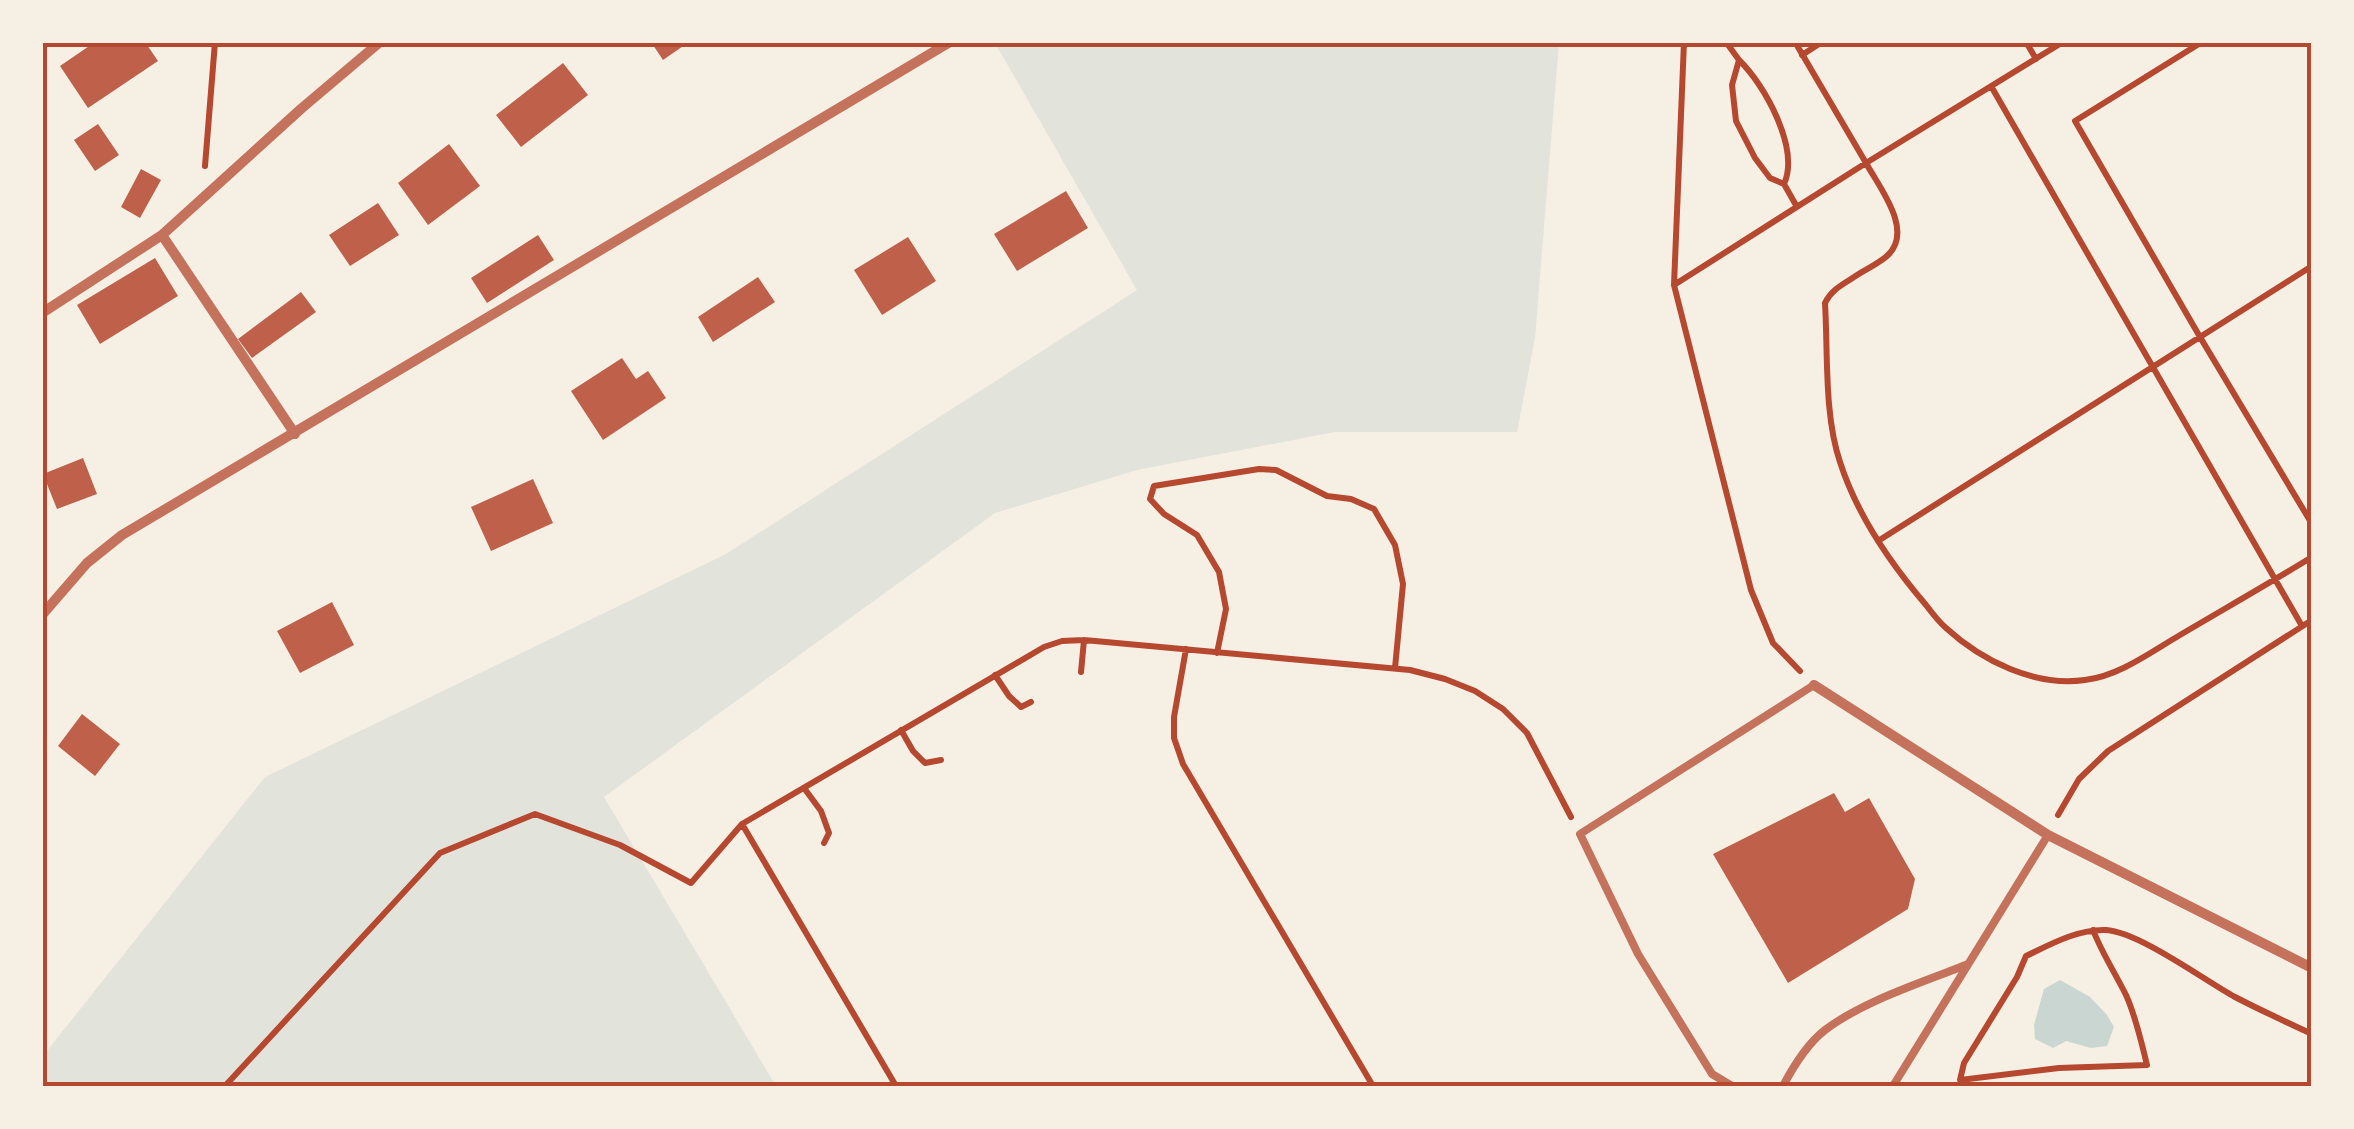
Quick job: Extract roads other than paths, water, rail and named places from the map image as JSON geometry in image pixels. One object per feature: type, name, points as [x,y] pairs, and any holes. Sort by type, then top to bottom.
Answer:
[{"type":"street","points":[[42,313],[162,235],[380,42]]},
{"type":"street","points":[[42,614],[87,562],[122,535],[950,42]]},
{"type":"street","points":[[162,235],[295,434]]},
{"type":"street","points":[[1814,685],[2048,835],[2312,968]]},
{"type":"lane","points":[[1732,1086],[1712,1074],[1638,954],[1580,834],[1814,685]]},
{"type":"lane","points":[[1893,1086],[2048,835]]},
{"type":"lane","points":[[1783,1086],[1794,1064],[1823,1031],[1875,1002],[1968,964]]}]
